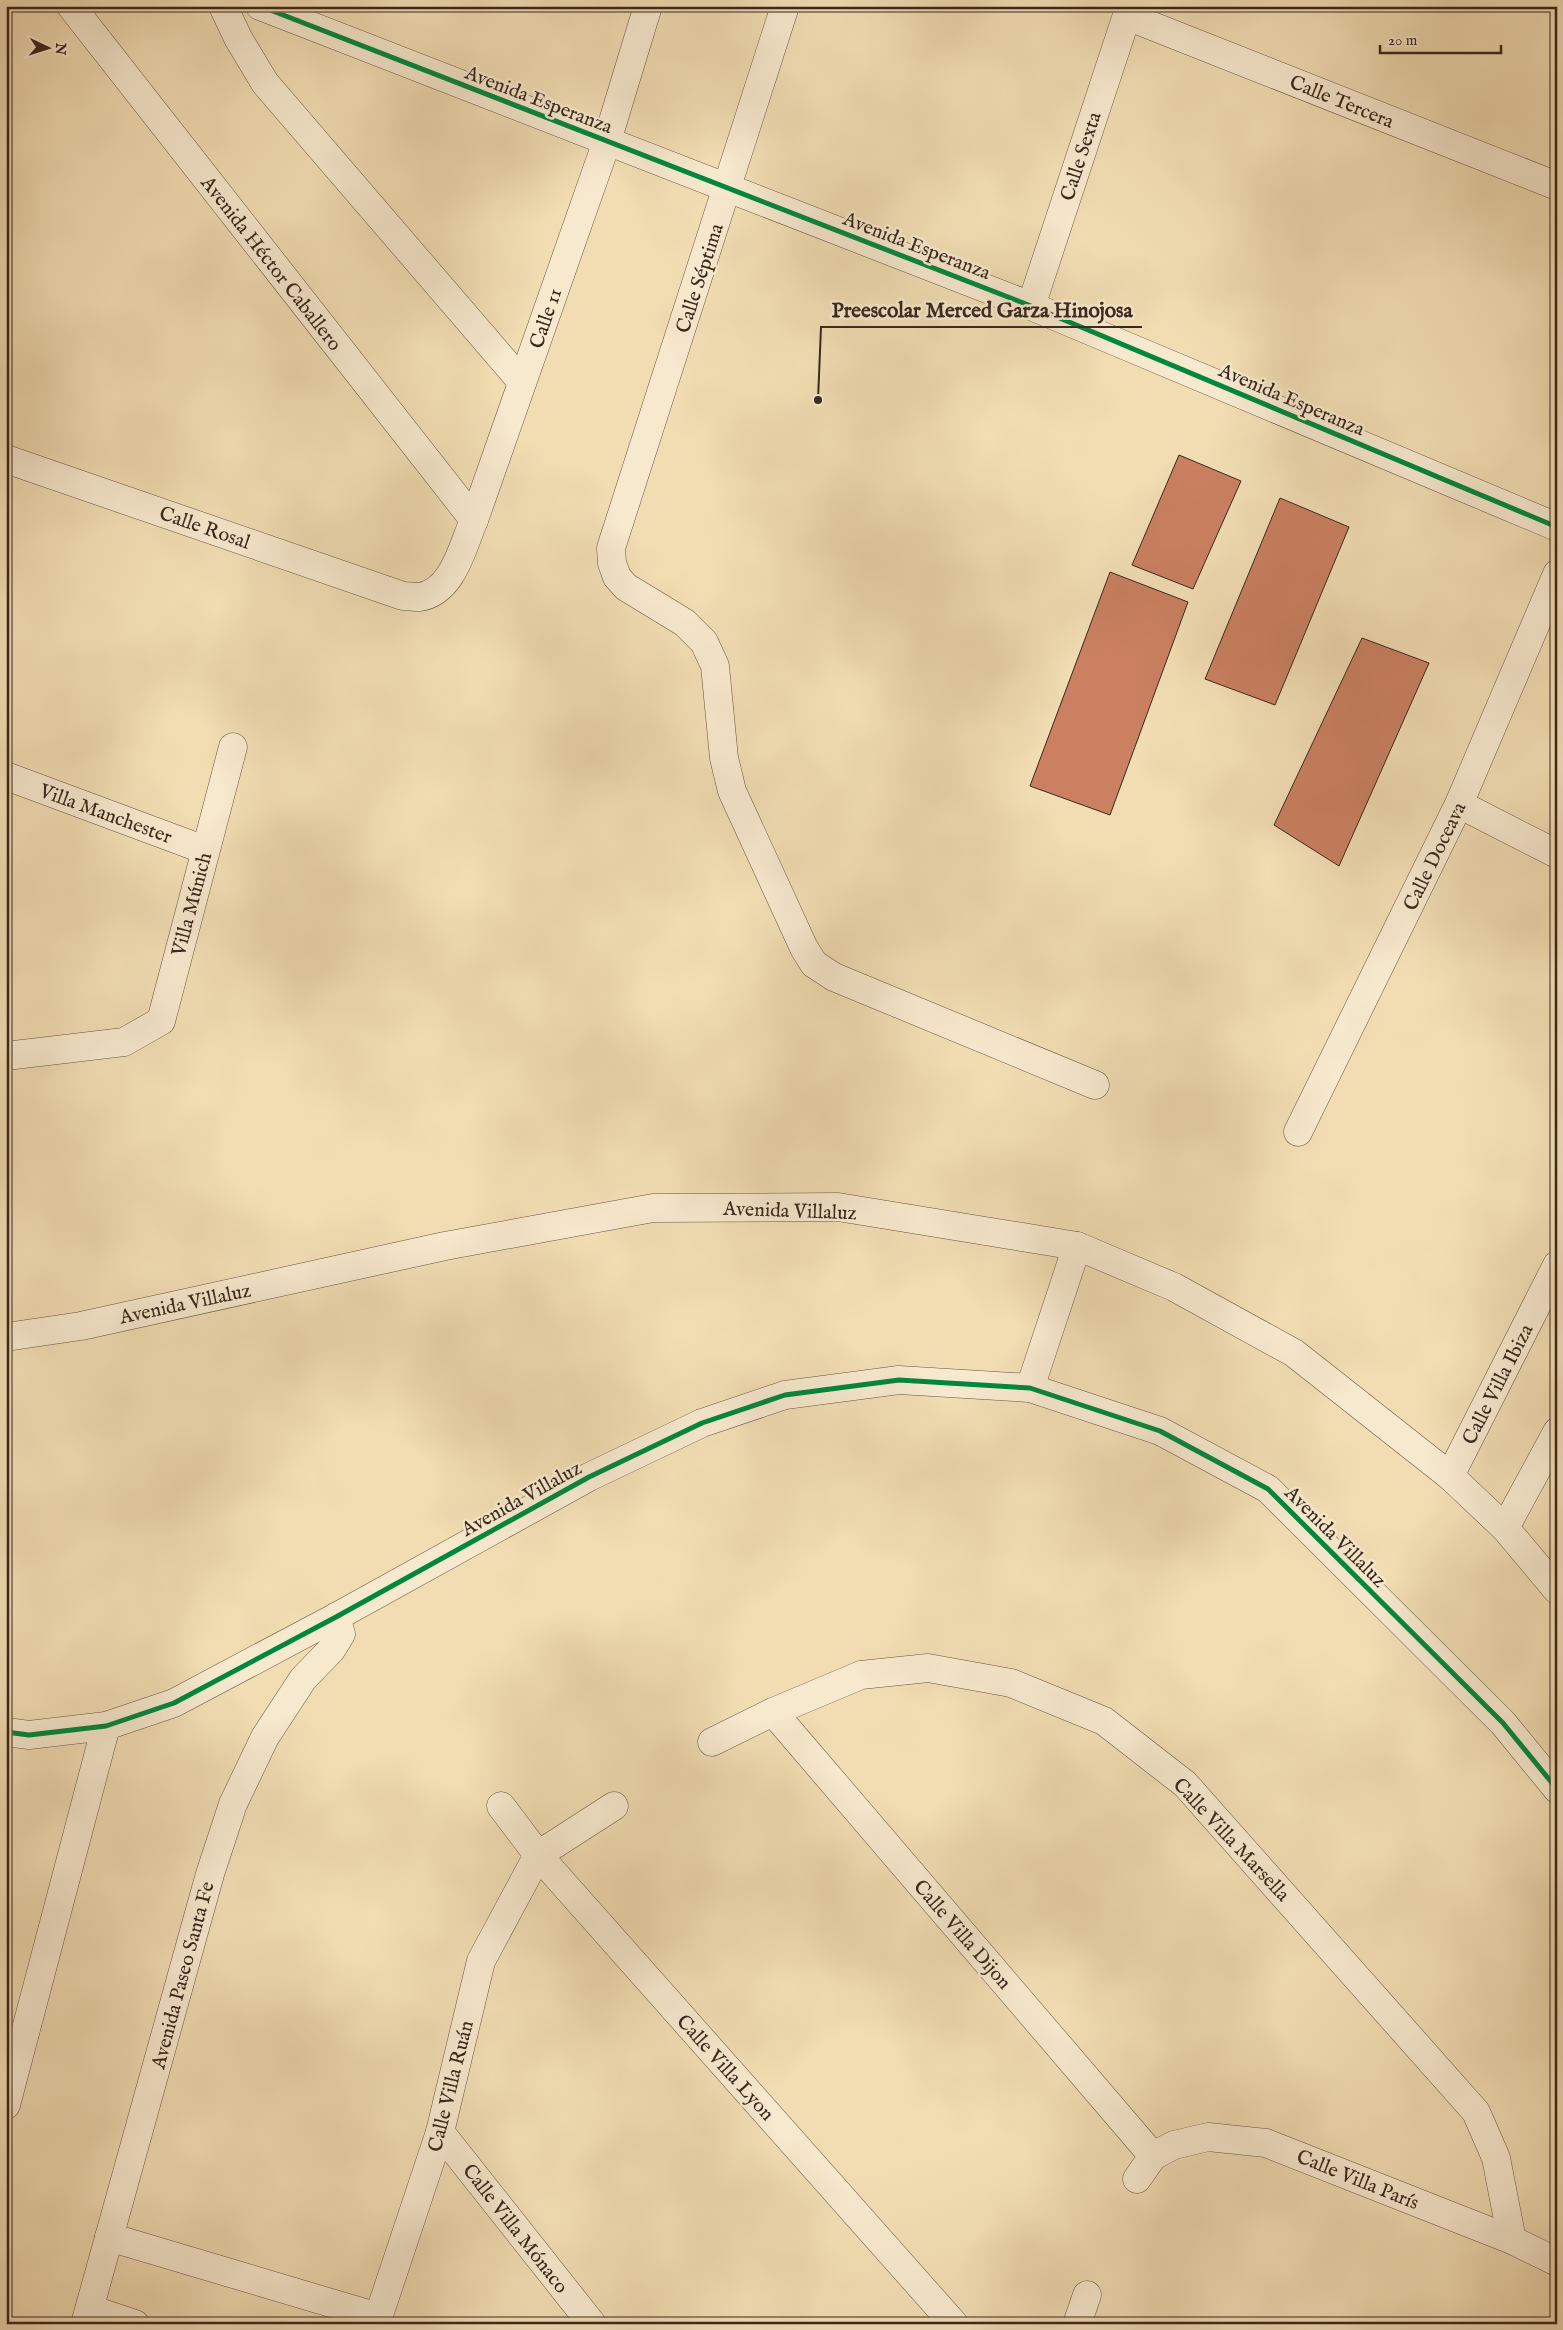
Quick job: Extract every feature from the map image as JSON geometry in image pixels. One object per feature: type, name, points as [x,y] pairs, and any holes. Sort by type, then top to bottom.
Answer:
[{"type":"street","name":"Avenida Héctor Caballero","points":[[70,6],[474,520]]},
{"type":"street","points":[[223,6],[238,38],[266,84],[522,382]]},
{"type":"street","name":"Avenida Esperanza","points":[[260,6],[1031,306],[1557,527]]},
{"type":"street","name":"Calle 11","points":[[403,596],[420,597],[434,591],[450,576],[474,520],[607,141],[648,6]]},
{"type":"street","name":"Calle Séptima","points":[[785,6],[729,188],[611,548],[612,563],[617,577],[626,587],[686,623],[704,642],[715,666],[724,758],[732,790],[804,948],[814,964],[834,977],[1095,1085]]},
{"type":"street","name":"Calle Tercera","points":[[1128,11],[1557,186]]},
{"type":"street","name":"Calle Sexta","points":[[1031,306],[1128,11]]},
{"type":"street","name":"Calle Rosal","points":[[6,459],[403,596]]},
{"type":"street","name":"Calle Doceava","points":[[1298,1132],[1459,804],[1557,574]]},
{"type":"street","name":"Villa Múnich","points":[[6,1056],[124,1042],[161,1021],[233,747]]},
{"type":"street","name":"Villa Manchester","points":[[6,776],[205,850]]},
{"type":"street","points":[[1459,804],[1557,854]]},
{"type":"street","name":"Avenida Villaluz","points":[[6,1337],[81,1326],[445,1246],[653,1208],[838,1207],[1078,1246],[1174,1287],[1294,1353],[1450,1476],[1505,1528],[1557,1590]]},
{"type":"street","points":[[1030,1388],[1078,1246]]},
{"type":"street","name":"Calle Villa Ibiza","points":[[1450,1476],[1557,1265]]},
{"type":"street","name":"Avenida Villaluz","points":[[6,1732],[29,1735],[106,1726],[174,1703],[336,1617],[590,1477],[702,1423],[785,1395],[899,1380],[1030,1388],[1160,1431],[1268,1489],[1503,1723],[1557,1789]]},
{"type":"street","points":[[1505,1528],[1557,1432]]},
{"type":"street","name":"Avenida Paseo Santa Fe","points":[[88,2316],[210,1874],[233,1804],[266,1737],[303,1679],[331,1650],[340,1634],[336,1617]]},
{"type":"street","name":"Calle Villa Marsella","points":[[712,1742],[773,1712],[861,1675],[928,1668],[1011,1683],[1104,1721],[1185,1784],[1476,2112],[1496,2158],[1512,2240]]},
{"type":"street","name":"Calle Villa Dijon","points":[[773,1712],[1153,2156]]},
{"type":"street","points":[[6,2105],[106,1726]]},
{"type":"street","name":"Calle Villa Lyon","points":[[500,1806],[538,1855],[954,2324]]},
{"type":"street","points":[[538,1855],[614,1806]]},
{"type":"street","name":"Calle Villa Ruán","points":[[377,2320],[440,2132],[481,1961],[522,1880],[538,1855]]},
{"type":"street","name":"Calle Villa Mónaco","points":[[440,2132],[592,2324]]},
{"type":"street","name":"Calle Villa París","points":[[1153,2156],[1174,2145],[1208,2138],[1266,2143],[1512,2240],[1557,2262]]},
{"type":"street","points":[[1137,2179],[1153,2156]]},
{"type":"street","points":[[110,2237],[377,2320]]},
{"type":"street","points":[[1077,2324],[1087,2295]]},
{"type":"street","points":[[88,2316],[135,2324]]},
{"type":"building","points":[[1179,455],[1241,481],[1193,589],[1132,565]]},
{"type":"building","points":[[1280,498],[1349,527],[1275,705],[1205,679]]},
{"type":"building","points":[[1110,572],[1188,602],[1110,815],[1030,786]]},
{"type":"building","points":[[1362,638],[1429,663],[1339,866],[1274,825]]},
{"type":"cycle path","points":[[260,6],[1031,306],[1557,527]]},
{"type":"cycle path","points":[[6,1732],[29,1735],[106,1726],[174,1703],[336,1617],[589,1477],[702,1423],[785,1395],[899,1380],[1030,1388],[1160,1431],[1268,1489],[1503,1723],[1557,1789]]},
{"type":"place","name":"Preescolar Merced Garza Hinojosa","points":[[818,400]]}]
